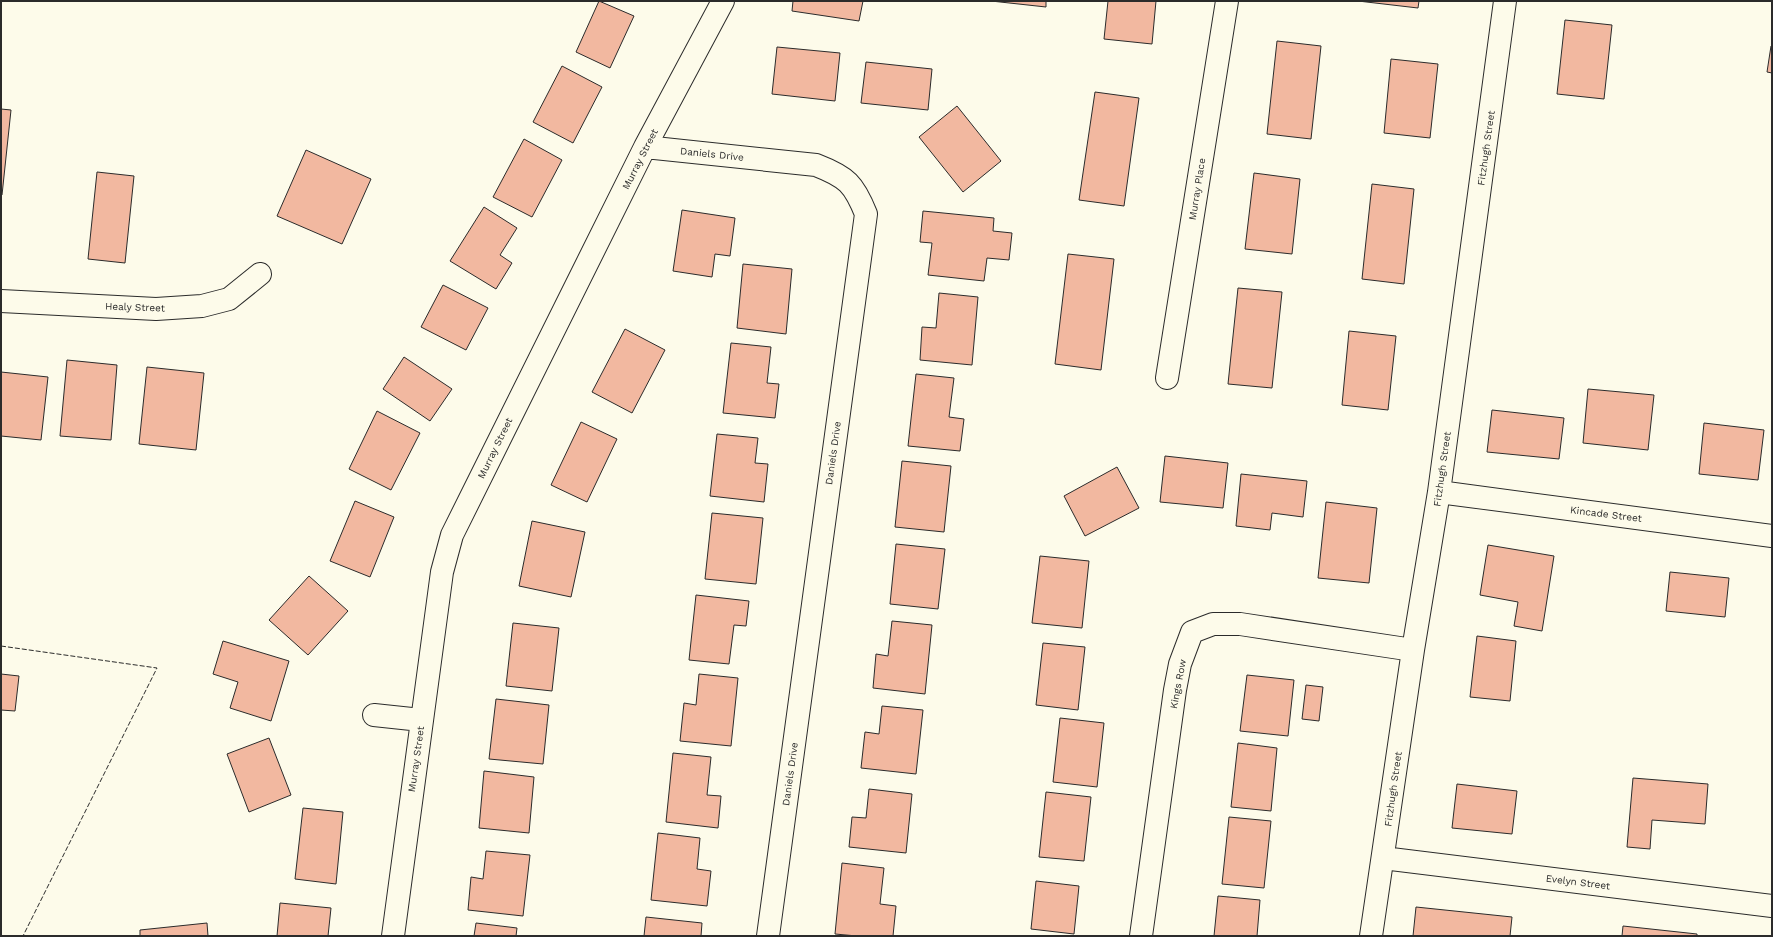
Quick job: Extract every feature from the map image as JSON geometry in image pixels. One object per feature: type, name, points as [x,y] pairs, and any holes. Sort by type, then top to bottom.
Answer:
[{"type":"street","name":"Murray Street","points":[[393,936],[442,572],[452,535],[645,147],[723,1]]},
{"type":"street","name":"Murray Place","points":[[1167,378],[1227,1]]},
{"type":"street","name":"Fitzhugh Street","points":[[1371,936],[1413,650],[1439,492],[1505,1]]},
{"type":"street","name":"Daniels Drive","points":[[645,147],[816,165],[837,173],[857,191],[866,214],[768,936]]},
{"type":"street","name":"Healy Street","points":[[1,301],[156,309],[202,306],[229,299],[260,274]]},
{"type":"street","name":"Kincade Street","points":[[1439,492],[1772,536]]},
{"type":"street","name":"Kings Row","points":[[1141,936],[1175,690],[1180,664],[1192,632],[1213,624],[1240,624],[1413,650]]},
{"type":"street","points":[[374,715],[421,720]]},
{"type":"street","name":"Evelyn Street","points":[[1383,858],[1772,906]]},
{"type":"building","points":[[599,1],[634,16],[610,68],[576,52]]},
{"type":"building","points":[[793,1],[863,1],[859,21],[792,11]]},
{"type":"building","points":[[991,1],[1046,1],[1046,7]]},
{"type":"building","points":[[1108,1],[1156,1],[1152,44],[1104,39]]},
{"type":"building","points":[[1358,1],[1419,1],[1418,8]]},
{"type":"building","points":[[1565,20],[1612,25],[1604,99],[1557,94]]},
{"type":"building","points":[[1277,41],[1321,46],[1311,139],[1267,134]]},
{"type":"building","points":[[1772,46],[1772,73],[1767,72]]},
{"type":"building","points":[[777,47],[840,53],[835,101],[772,94]]},
{"type":"building","points":[[1391,59],[1438,64],[1430,138],[1384,133]]},
{"type":"building","points":[[866,62],[932,69],[928,110],[861,103]]},
{"type":"building","points":[[562,66],[602,87],[573,143],[533,122]]},
{"type":"building","points":[[1095,92],[1139,98],[1124,206],[1079,200]]},
{"type":"building","points":[[957,106],[1001,161],[963,192],[919,137]]},
{"type":"building","points":[[1,109],[11,110],[2,195],[1,195]]},
{"type":"building","points":[[524,139],[562,160],[532,217],[493,197]]},
{"type":"building","points":[[306,150],[371,179],[342,244],[277,216]]},
{"type":"building","points":[[97,172],[134,176],[125,263],[88,259]]},
{"type":"building","points":[[1254,173],[1300,179],[1292,254],[1245,249]]},
{"type":"building","points":[[1372,184],[1414,189],[1404,284],[1362,279]]},
{"type":"building","points":[[484,207],[517,228],[500,255],[512,263],[496,289],[450,261]]},
{"type":"building","points":[[682,210],[735,218],[730,256],[715,254],[712,277],[673,271]]},
{"type":"building","points":[[923,211],[994,218],[993,231],[1012,233],[1009,260],[987,258],[984,281],[928,275],[932,243],[920,242]]},
{"type":"building","points":[[1068,254],[1114,259],[1101,370],[1055,364]]},
{"type":"building","points":[[743,264],[792,269],[786,334],[737,328]]},
{"type":"building","points":[[443,285],[488,308],[466,350],[421,327]]},
{"type":"building","points":[[1238,288],[1282,292],[1272,388],[1228,384]]},
{"type":"building","points":[[939,293],[978,297],[972,365],[920,360],[922,327],[936,328]]},
{"type":"building","points":[[625,329],[665,350],[632,413],[592,392]]},
{"type":"building","points":[[1349,331],[1396,336],[1388,410],[1342,405]]},
{"type":"building","points":[[731,343],[771,347],[767,383],[779,384],[775,418],[723,413]]},
{"type":"building","points":[[404,357],[452,389],[430,421],[383,389]]},
{"type":"building","points":[[67,360],[117,365],[111,440],[60,436]]},
{"type":"building","points":[[147,367],[204,373],[196,450],[139,444]]},
{"type":"building","points":[[1,372],[48,377],[41,440],[1,436]]},
{"type":"building","points":[[916,374],[954,378],[949,417],[964,419],[960,451],[908,446]]},
{"type":"building","points":[[1588,389],[1654,395],[1648,450],[1583,443]]},
{"type":"building","points":[[1492,410],[1564,418],[1559,459],[1487,452]]},
{"type":"building","points":[[377,411],[420,433],[391,490],[349,469]]},
{"type":"building","points":[[581,422],[617,439],[587,502],[551,485]]},
{"type":"building","points":[[1704,423],[1764,430],[1758,480],[1699,474]]},
{"type":"building","points":[[717,434],[758,438],[755,463],[768,464],[764,502],[710,496]]},
{"type":"building","points":[[1165,456],[1228,463],[1223,508],[1160,502]]},
{"type":"building","points":[[902,461],[951,466],[944,532],[895,527]]},
{"type":"building","points":[[1117,467],[1139,508],[1085,536],[1064,496]]},
{"type":"building","points":[[1241,474],[1307,481],[1303,517],[1272,513],[1270,530],[1236,526]]},
{"type":"building","points":[[355,501],[394,517],[370,577],[330,561]]},
{"type":"building","points":[[1326,502],[1377,508],[1369,583],[1318,578]]},
{"type":"building","points":[[712,513],[763,518],[756,584],[705,579]]},
{"type":"building","points":[[532,521],[585,532],[571,597],[519,586]]},
{"type":"building","points":[[896,544],[945,549],[938,609],[890,604]]},
{"type":"building","points":[[1488,545],[1554,556],[1542,631],[1514,626],[1518,602],[1480,595]]},
{"type":"building","points":[[1040,556],[1089,561],[1082,628],[1032,623]]},
{"type":"building","points":[[1670,572],[1729,578],[1725,617],[1666,611]]},
{"type":"building","points":[[309,576],[348,611],[308,655],[269,620]]},
{"type":"building","points":[[696,595],[749,601],[746,626],[734,625],[729,664],[689,660]]},
{"type":"building","points":[[892,621],[932,625],[925,694],[873,688],[876,654],[888,656]]},
{"type":"building","points":[[513,623],[559,628],[552,691],[506,686]]},
{"type":"building","points":[[1477,636],[1516,641],[1510,701],[1470,697]]},
{"type":"building","points":[[223,641],[289,661],[271,721],[230,708],[238,682],[213,674]]},
{"type":"building","points":[[1043,643],[1085,647],[1078,710],[1036,705]]},
{"type":"building","points":[[1,674],[19,676],[15,711],[1,710]]},
{"type":"building","points":[[699,674],[738,678],[731,746],[680,741],[684,703],[696,705]]},
{"type":"building","points":[[1247,675],[1294,680],[1288,736],[1240,731]]},
{"type":"building","points":[[1306,685],[1323,687],[1319,721],[1302,719]]},
{"type":"building","points":[[496,699],[549,705],[543,764],[489,759]]},
{"type":"building","points":[[882,706],[923,710],[916,774],[861,768],[865,732],[879,734]]},
{"type":"building","points":[[1060,718],[1104,723],[1097,787],[1053,782]]},
{"type":"building","points":[[269,738],[291,795],[249,812],[227,754]]},
{"type":"building","points":[[1238,743],[1277,748],[1271,811],[1231,807]]},
{"type":"building","points":[[673,753],[711,757],[707,795],[721,796],[718,828],[666,822]]},
{"type":"building","points":[[484,771],[534,777],[529,833],[479,828]]},
{"type":"building","points":[[1633,778],[1708,784],[1705,824],[1652,820],[1650,849],[1627,847]]},
{"type":"building","points":[[1457,784],[1517,791],[1512,834],[1452,828]]},
{"type":"building","points":[[869,789],[912,794],[906,853],[849,847],[852,817],[866,818]]},
{"type":"building","points":[[1046,792],[1091,797],[1084,861],[1039,857]]},
{"type":"building","points":[[303,808],[343,812],[336,884],[295,879]]},
{"type":"building","points":[[1229,817],[1271,821],[1264,888],[1222,884]]},
{"type":"building","points":[[658,833],[700,838],[697,869],[711,871],[707,906],[651,900]]},
{"type":"building","points":[[486,851],[530,855],[523,916],[468,910],[471,877],[483,879]]},
{"type":"building","points":[[842,863],[884,868],[880,904],[896,906],[893,936],[857,936],[835,934]]},
{"type":"building","points":[[1036,881],[1079,886],[1074,934],[1031,929]]},
{"type":"building","points":[[1218,896],[1260,900],[1257,936],[1214,936]]},
{"type":"building","points":[[280,903],[331,908],[328,936],[277,936]]},
{"type":"building","points":[[1416,907],[1512,917],[1510,936],[1413,936]]},
{"type":"building","points":[[646,917],[702,923],[701,936],[644,936]]},
{"type":"building","points":[[207,923],[208,936],[140,936],[140,930]]},
{"type":"building","points":[[476,923],[517,928],[516,936],[474,936]]},
{"type":"building","points":[[1623,926],[1697,934],[1697,936],[1622,936]]},
{"type":"fence","points":[[1,646],[157,668],[23,936]]}]
